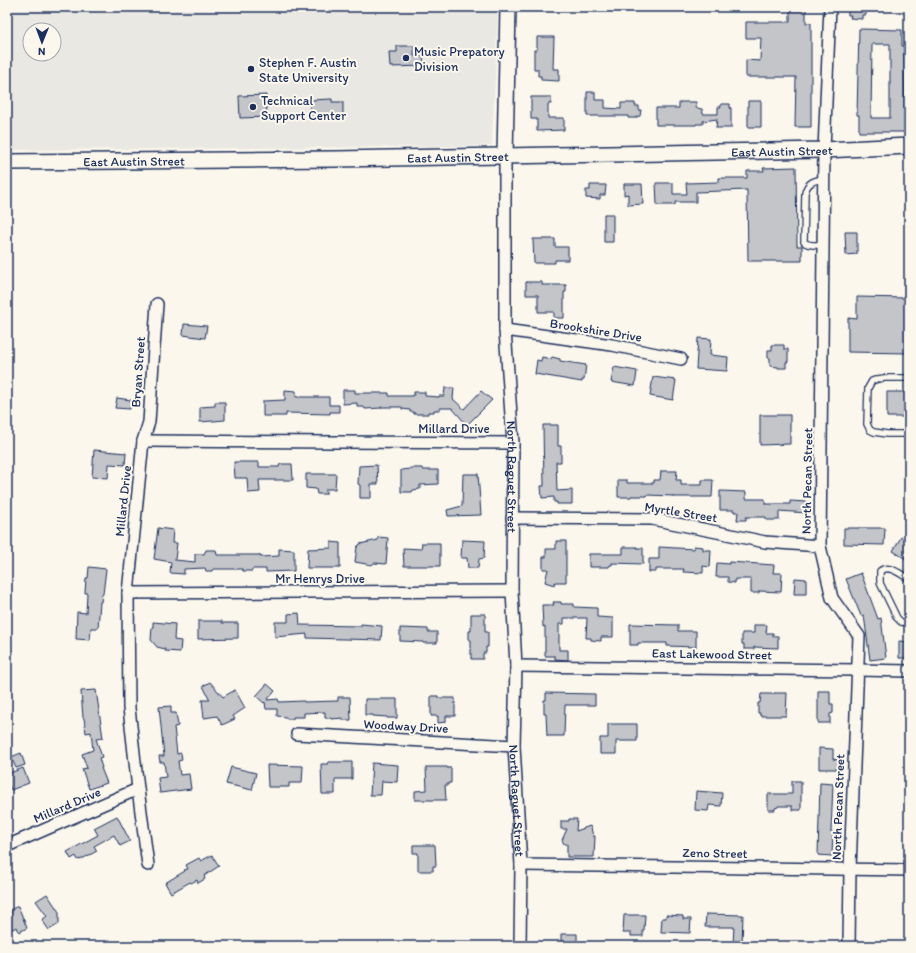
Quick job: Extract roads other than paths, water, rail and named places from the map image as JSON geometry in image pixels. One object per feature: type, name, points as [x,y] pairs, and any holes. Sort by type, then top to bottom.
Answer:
[{"type":"main road","name":"North Raguet Street","points":[[505,156],[508,7]]},
{"type":"main road","name":"East Austin Street","points":[[7,162],[337,159],[824,150],[909,146]]},
{"type":"street","name":"North Pecan Street","points":[[830,7],[824,150],[820,546],[832,598],[859,636],[850,869],[849,946]]},
{"type":"street","name":"North Raguet Street","points":[[505,156],[505,330],[513,443],[512,591],[516,666],[514,746],[521,865],[520,946]]},
{"type":"street","name":"Bryan Street","points":[[143,441],[149,422],[157,304]]},
{"type":"street","name":"Brookshire Drive","points":[[505,330],[612,346],[681,359]]},
{"type":"street","name":"Millard Drive","points":[[7,846],[138,789],[129,708],[128,593],[143,441],[513,443]]},
{"type":"street","name":"Myrtle Street","points":[[512,518],[652,519],[765,542],[820,546]]},
{"type":"street","name":"Mr Henrys Drive","points":[[128,593],[512,591]]},
{"type":"street","name":"East Lakewood Street","points":[[516,666],[909,671]]},
{"type":"street","name":"Woodway Drive","points":[[297,734],[514,746]]},
{"type":"street","points":[[138,789],[148,865]]},
{"type":"street","name":"Zeno Street","points":[[521,865],[909,870]]},
{"type":"lane","points":[[823,245],[806,244],[804,242],[806,187],[814,181],[824,179]]},
{"type":"lane","points":[[909,378],[884,378],[872,381],[868,388],[867,416],[867,424],[870,430],[874,432],[887,434],[909,434]]},
{"type":"lane","points":[[909,579],[890,568],[880,571],[880,583],[897,618],[901,622],[909,624]]},
{"type":"place","name":"Music Prepatory Division","points":[[406,58]]},
{"type":"place","name":"Stephen F. Austin State University","points":[[251,69]]},
{"type":"place","name":"Technical Support Center","points":[[253,107]]}]
